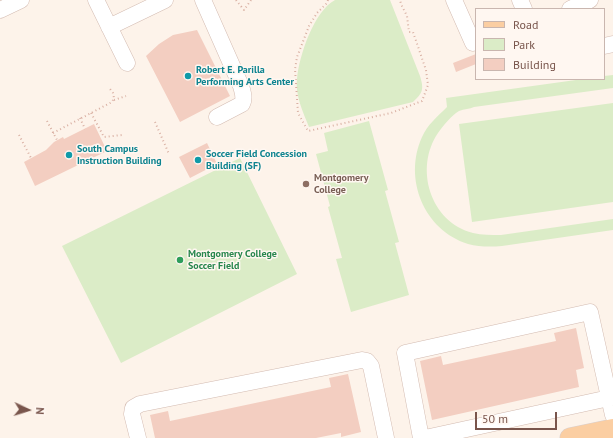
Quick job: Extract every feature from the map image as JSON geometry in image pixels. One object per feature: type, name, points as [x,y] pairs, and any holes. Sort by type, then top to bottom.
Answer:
[{"type":"main road","points":[[570,438],[613,429]]},
{"type":"lane","points":[[0,10],[21,0]]},
{"type":"lane","points":[[96,0],[127,63]]},
{"type":"lane","points":[[109,27],[164,0]]},
{"type":"lane","points":[[203,0],[244,95],[242,104],[217,117]]},
{"type":"lane","points":[[454,0],[473,43],[475,42]]},
{"type":"lane","points":[[572,8],[590,0]]},
{"type":"lane","points":[[421,438],[404,353],[590,312],[613,414]]},
{"type":"lane","points":[[138,438],[132,414],[133,408],[140,404],[362,360],[367,361],[371,366],[386,438]]},
{"type":"lane","points":[[425,438],[609,398]]},
{"type":"path","points":[[236,0],[244,10],[251,0]]},
{"type":"path","points":[[328,0],[328,3],[317,12],[309,26],[297,57],[295,69],[298,113],[308,131],[391,113],[422,101],[428,85],[426,70],[413,32],[409,32],[407,16],[400,4],[400,0]]},
{"type":"path","points":[[110,89],[113,93],[114,100]]},
{"type":"path","points":[[53,133],[114,100],[126,96]]},
{"type":"path","points":[[91,113],[104,137],[122,135]]},
{"type":"path","points":[[80,118],[85,129]]},
{"type":"path","points":[[47,121],[57,140]]},
{"type":"path","points":[[154,122],[169,154]]},
{"type":"path","points":[[19,135],[31,158]]},
{"type":"green space","points":[[335,0],[390,0],[420,76],[422,90],[413,102],[309,127],[297,91],[298,69],[304,47],[314,24],[327,6]]},
{"type":"green space","points":[[613,75],[613,88],[474,107],[459,111],[442,127],[431,147],[427,162],[427,177],[430,192],[437,206],[446,218],[458,227],[473,233],[483,235],[501,235],[613,219],[613,230],[489,247],[468,244],[453,237],[440,227],[429,215],[421,201],[417,186],[415,169],[417,153],[422,137],[427,129],[447,107],[446,98],[576,80],[605,80],[605,76]]},
{"type":"green space","points":[[613,103],[613,202],[472,222],[459,124]]},
{"type":"green space","points":[[369,121],[388,190],[385,191],[399,242],[395,243],[409,295],[351,312],[336,259],[342,258],[328,207],[330,206],[316,154],[328,151],[324,133]]},
{"type":"green space","name":"Montgomery College Soccer Field","points":[[240,158],[297,274],[121,363],[62,246]]},
{"type":"building","name":"Robert E. Parilla Performing Arts Center","points":[[197,30],[230,96],[180,122],[146,56],[159,44],[173,35]]},
{"type":"building","points":[[475,54],[475,64],[456,72],[453,63]]},
{"type":"building","name":"South Campus Instruction Building","points":[[94,124],[107,151],[35,186],[24,162],[46,150],[54,142],[63,137],[64,139]]},
{"type":"building","name":"Soccer Field Concession Building (SF)","points":[[207,143],[217,164],[190,178],[179,157]]},
{"type":"building","points":[[576,328],[584,368],[576,370],[579,387],[432,420],[420,361],[441,356],[443,365],[556,341],[554,333]]},
{"type":"building","points":[[348,374],[361,432],[341,437],[341,433],[316,438],[155,438],[150,415],[168,411],[170,421],[331,387],[329,378]]},
{"type":"place","name":"Robert E. Parilla Performing Arts Center","points":[[188,76]]},
{"type":"place","name":"South Campus Instruction Building","points":[[69,155]]},
{"type":"place","name":"Soccer Field Concession Building (SF)","points":[[198,160]]},
{"type":"place","name":"Montgomery College","points":[[306,184]]},
{"type":"place","name":"Montgomery College Soccer Field","points":[[180,260]]}]
